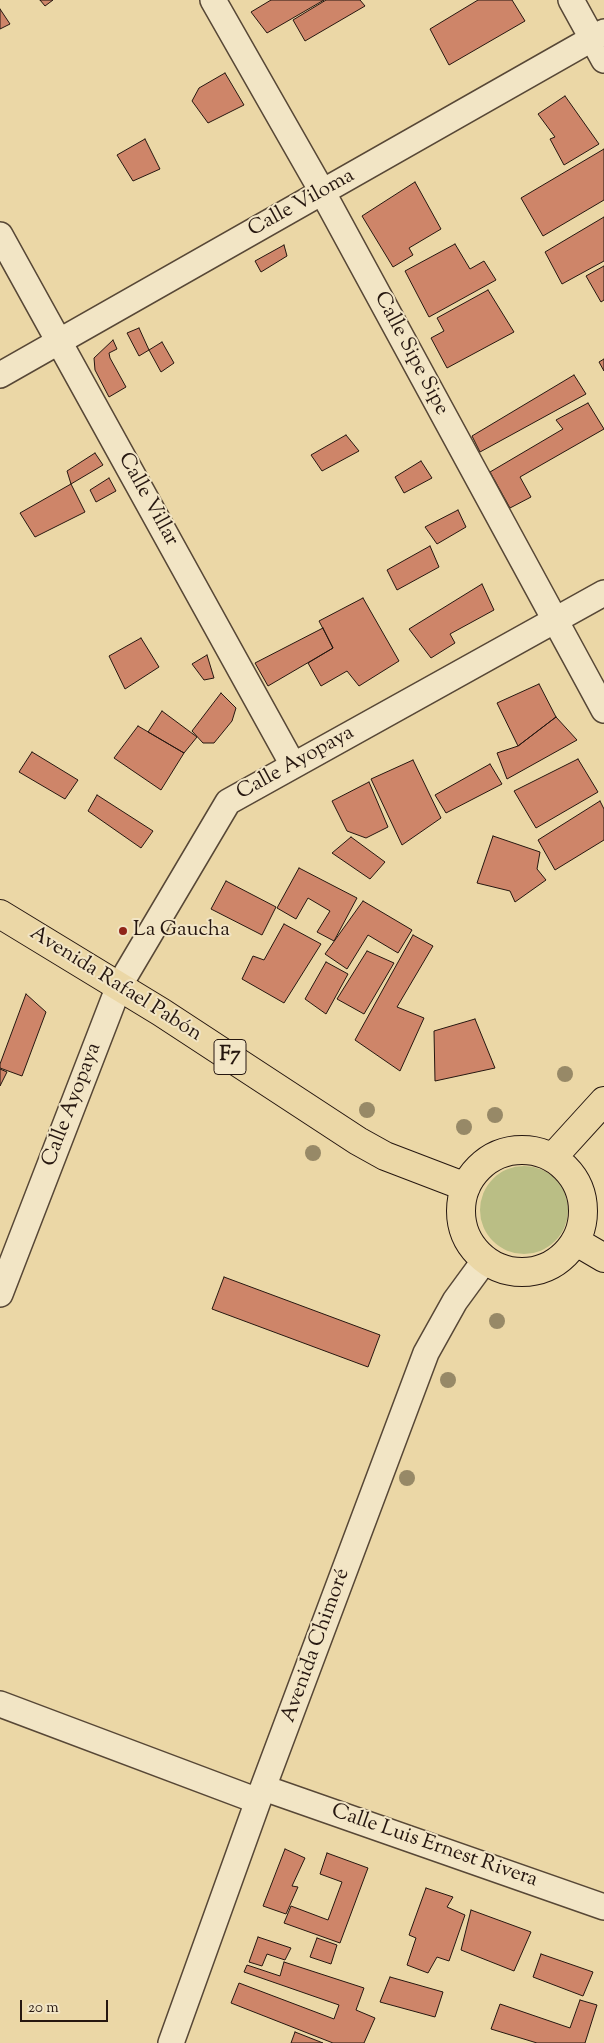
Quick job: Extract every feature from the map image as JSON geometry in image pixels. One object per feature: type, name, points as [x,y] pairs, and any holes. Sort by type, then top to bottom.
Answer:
[{"type":"highway","name":"Avenida Rafael Pabón","points":[[0,914],[162,1012],[358,1141],[385,1156],[466,1187]]},
{"type":"highway","points":[[552,1157],[604,1101]]},
{"type":"highway","points":[[528,1150],[552,1157],[566,1167],[582,1195],[584,1210],[582,1226],[575,1241],[565,1255],[550,1265],[535,1271],[517,1272],[500,1268],[485,1260],[471,1246],[463,1227],[461,1206],[466,1187],[480,1166],[503,1152],[528,1150]]},
{"type":"highway","points":[[575,1241],[604,1258]]},
{"type":"street","name":"Calle Sipe Sipe","points":[[213,0],[323,193],[604,710]]},
{"type":"street","points":[[571,0],[598,35],[604,60]]},
{"type":"street","name":"Calle Viloma","points":[[0,375],[598,35]]},
{"type":"street","name":"Calle Villar","points":[[0,235],[293,765]]},
{"type":"street","name":"Calle Ayopaya","points":[[0,1294],[118,986],[228,802],[604,593]]},
{"type":"street","name":"Avenida Chimoré","points":[[171,2043],[261,1795],[426,1353],[455,1301],[485,1260]]},
{"type":"street","name":"Calle Luis Ernest Rivera","points":[[0,1704],[261,1795],[604,1907]]},
{"type":"green space","points":[[524,1166],[541,1169],[555,1179],[565,1193],[568,1210],[565,1227],[555,1241],[541,1251],[524,1254],[507,1251],[493,1241],[483,1227],[480,1210],[483,1193],[493,1179],[507,1169]]},
{"type":"building","points":[[40,0],[53,0],[45,6]]},
{"type":"building","points":[[271,0],[324,0],[267,33],[251,12]]},
{"type":"building","points":[[326,0],[360,0],[365,6],[305,41],[293,20]]},
{"type":"building","points":[[478,0],[512,0],[525,21],[449,65],[430,29]]},
{"type":"building","points":[[0,9],[10,24],[0,29]]},
{"type":"building","points":[[225,73],[244,105],[208,123],[192,101],[199,88]]},
{"type":"building","points":[[565,96],[599,144],[564,165],[550,139],[555,137],[538,114]]},
{"type":"building","points":[[145,139],[160,169],[133,181],[117,155]]},
{"type":"building","points":[[604,149],[604,200],[543,236],[521,198]]},
{"type":"building","points":[[415,182],[441,229],[409,248],[413,255],[393,267],[362,216]]},
{"type":"building","points":[[604,217],[604,261],[562,284],[545,252]]},
{"type":"building","points":[[455,244],[470,269],[484,261],[496,280],[429,317],[405,271]]},
{"type":"building","points":[[284,245],[287,256],[261,272],[255,261]]},
{"type":"building","points":[[604,266],[604,300],[601,302],[586,276]]},
{"type":"building","points":[[488,290],[514,332],[447,368],[431,338],[444,331],[437,318]]},
{"type":"building","points":[[139,328],[149,350],[139,356],[127,333]]},
{"type":"building","points":[[113,340],[117,349],[109,353],[110,358],[126,387],[109,397],[95,370],[94,358]]},
{"type":"building","points":[[162,342],[174,363],[161,372],[149,350]]},
{"type":"building","points":[[604,359],[604,371],[599,362]]},
{"type":"building","points":[[574,375],[586,394],[480,452],[472,436]]},
{"type":"building","points":[[588,403],[604,429],[520,477],[531,497],[510,508],[490,472],[563,429],[556,420]]},
{"type":"building","points":[[346,435],[359,451],[322,471],[311,455]]},
{"type":"building","points":[[95,453],[103,465],[71,484],[67,471]]},
{"type":"building","points":[[421,461],[432,478],[404,493],[395,477]]},
{"type":"building","points":[[109,478],[116,491],[96,502],[90,490]]},
{"type":"building","points":[[71,484],[85,512],[35,537],[20,513]]},
{"type":"building","points":[[458,510],[466,527],[437,544],[425,527]]},
{"type":"building","points":[[430,546],[439,567],[397,590],[387,570]]},
{"type":"building","points":[[482,584],[494,610],[450,634],[455,643],[431,658],[409,629]]},
{"type":"building","points":[[363,598],[399,661],[359,686],[347,671],[321,686],[308,663],[333,648],[319,621]]},
{"type":"building","points":[[323,628],[333,648],[268,686],[255,663]]},
{"type":"building","points":[[141,638],[159,667],[125,689],[109,656]]},
{"type":"building","points":[[207,655],[214,678],[204,680],[192,664]]},
{"type":"building","points":[[539,684],[556,717],[518,746],[497,703]]},
{"type":"building","points":[[221,693],[236,708],[232,721],[214,743],[203,743],[192,731]]},
{"type":"building","points":[[162,711],[197,737],[184,753],[148,732]]},
{"type":"building","points":[[556,717],[577,740],[507,779],[497,753],[518,746]]},
{"type":"building","points":[[138,726],[184,753],[161,790],[114,758]]},
{"type":"building","points":[[32,752],[78,780],[65,799],[19,772]]},
{"type":"building","points":[[578,759],[598,792],[536,828],[514,791]]},
{"type":"building","points":[[413,760],[441,818],[402,845],[371,779]]},
{"type":"building","points":[[490,764],[502,784],[446,813],[435,795]]},
{"type":"building","points":[[369,782],[388,827],[366,838],[347,831],[332,801]]},
{"type":"building","points":[[97,795],[153,831],[141,848],[88,811]]},
{"type":"building","points":[[600,801],[604,809],[604,840],[555,870],[538,840]]},
{"type":"building","points":[[493,836],[540,852],[537,869],[546,880],[515,902],[510,891],[477,883]]},
{"type":"building","points":[[351,837],[385,862],[370,879],[332,853]]},
{"type":"building","points":[[299,868],[357,898],[334,941],[317,932],[330,911],[308,898],[296,919],[277,908]]},
{"type":"building","points":[[226,881],[276,907],[262,935],[211,909]]},
{"type":"building","points":[[363,901],[412,930],[398,953],[368,935],[347,969],[325,954]]},
{"type":"building","points":[[284,924],[321,944],[284,1003],[242,979],[253,956],[264,960]]},
{"type":"building","points":[[413,935],[433,946],[397,1007],[424,1018],[400,1071],[355,1040]]},
{"type":"building","points":[[367,951],[394,963],[364,1014],[337,999]]},
{"type":"building","points":[[326,962],[348,974],[326,1014],[305,999]]},
{"type":"building","points":[[26,994],[46,1012],[22,1076],[0,1068],[0,1064]]},
{"type":"building","points":[[475,1019],[495,1068],[435,1081],[434,1031]]},
{"type":"building","points":[[0,1069],[7,1072],[0,1086]]},
{"type":"building","points":[[224,1277],[380,1335],[368,1367],[212,1309]]},
{"type":"building","points":[[285,1849],[305,1858],[292,1886],[298,1887],[286,1914],[263,1906]]},
{"type":"building","points":[[327,1853],[368,1868],[340,1943],[284,1923],[291,1906],[328,1920],[342,1882],[320,1874]]},
{"type":"building","points":[[426,1888],[453,1897],[447,1907],[465,1915],[449,1961],[437,1957],[428,1973],[407,1965],[416,1938],[409,1935]]},
{"type":"building","points":[[471,1910],[531,1932],[514,1971],[461,1950]]},
{"type":"building","points":[[258,1937],[291,1948],[285,1960],[267,1954],[262,1966],[249,1962]]},
{"type":"building","points":[[317,1938],[337,1945],[331,1964],[310,1957]]},
{"type":"building","points":[[541,1954],[593,1972],[583,1996],[533,1977]]},
{"type":"building","points":[[284,1962],[364,1988],[356,2010],[375,2018],[364,2043],[333,2043],[231,2003],[239,1983],[334,2019],[339,2005],[244,1972],[247,1965],[280,1976]]},
{"type":"building","points":[[390,1977],[443,1992],[435,2017],[380,2002]]},
{"type":"building","points":[[580,2000],[597,2005],[585,2043],[537,2043],[491,2029],[500,2004],[570,2028]]},
{"type":"building","points":[[295,2032],[323,2043],[291,2043]]},
{"type":"place","name":"La Gaucha","points":[[123,931]]}]
